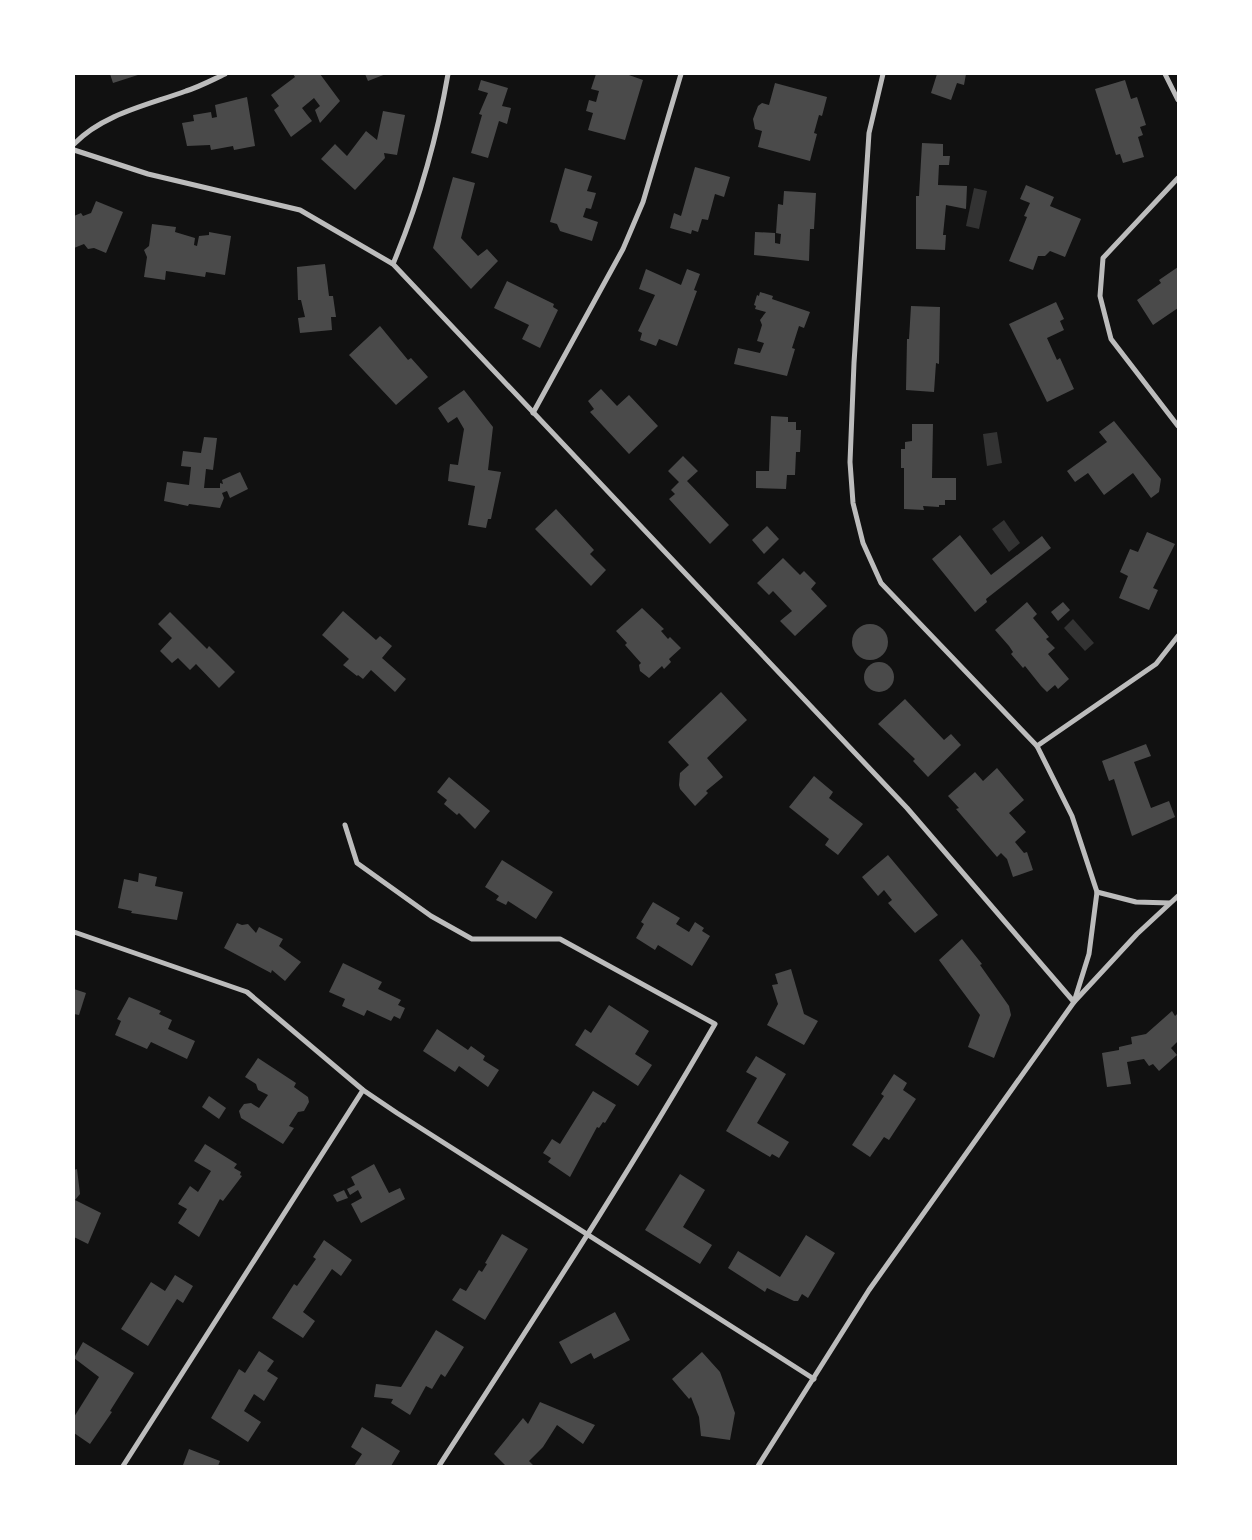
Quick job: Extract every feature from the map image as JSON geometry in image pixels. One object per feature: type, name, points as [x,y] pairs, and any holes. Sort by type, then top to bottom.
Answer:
[{"type":"street","points":[[74,144],[85,132],[107,120],[189,90],[225,74]]},
{"type":"street","points":[[393,264],[406,233],[432,145],[448,74]]},
{"type":"street","points":[[533,413],[623,249],[642,202],[681,74]]},
{"type":"street","points":[[883,74],[869,133],[854,363],[850,462],[852,503],[863,543],[881,583],[1037,746],[1072,816],[1096,892],[1089,954],[1074,1002]]},
{"type":"street","points":[[1165,74],[1178,100]]},
{"type":"street","points":[[74,150],[148,174],[300,210],[393,264],[907,808],[1074,1002]]},
{"type":"street","points":[[1178,178],[1103,258],[1100,296],[1111,339],[1178,426]]},
{"type":"street","points":[[1037,746],[1156,664],[1178,636]]},
{"type":"street","points":[[345,825],[357,863],[430,916],[472,939],[560,939],[714,1024],[674,1095],[588,1234],[440,1466]]},
{"type":"street","points":[[1096,892],[1136,902],[1170,903]]},
{"type":"street","points":[[758,1466],[874,1283],[1074,1002],[1137,934],[1178,896]]},
{"type":"street","points":[[74,932],[247,992],[363,1090],[814,1379]]},
{"type":"street","points":[[123,1466],[363,1090]]},
{"type":"shaded area","points":[[974,188],[987,191],[979,229],[966,226]]},
{"type":"shaded area","points":[[997,432],[1002,463],[987,466],[983,434]]},
{"type":"shaded area","points":[[1004,520],[1020,543],[1009,552],[992,529]]},
{"type":"shaded area","points":[[1073,619],[1094,643],[1085,651],[1064,628]]},
{"type":"building","points":[[110,74],[141,74],[113,83]]},
{"type":"building","points":[[293,74],[320,74],[340,101],[320,123],[315,110],[320,106],[314,98],[302,108],[312,121],[291,137],[274,110],[279,106],[271,95],[295,77]]},
{"type":"building","points":[[365,74],[386,74],[368,81]]},
{"type":"building","points":[[596,74],[626,74],[643,80],[625,140],[588,130],[593,113],[586,111],[589,100],[596,102],[599,91],[591,89]]},
{"type":"building","points":[[937,74],[966,74],[964,85],[957,83],[951,100],[931,93]]},
{"type":"building","points":[[481,80],[508,88],[502,106],[511,108],[507,124],[499,121],[488,158],[471,153],[482,115],[479,114],[488,93],[478,90]]},
{"type":"building","points":[[1125,80],[1131,99],[1137,97],[1146,125],[1140,127],[1143,135],[1138,137],[1144,157],[1123,163],[1120,154],[1116,155],[1095,89]]},
{"type":"building","points":[[775,83],[827,97],[822,116],[819,115],[814,133],[817,134],[810,161],[758,147],[762,131],[755,129],[753,119],[758,106],[762,103],[769,105]]},
{"type":"building","points":[[247,97],[255,146],[234,150],[233,146],[211,150],[210,145],[187,146],[182,123],[194,121],[193,115],[211,112],[212,118],[217,117],[215,105]]},
{"type":"building","points":[[383,111],[405,115],[397,155],[384,153],[385,158],[355,190],[321,159],[335,144],[347,156],[366,131],[377,140]]},
{"type":"building","points":[[922,143],[943,144],[943,156],[950,156],[949,165],[939,165],[938,185],[967,186],[966,209],[946,205],[943,235],[946,235],[945,250],[916,249],[916,196],[919,196]]},
{"type":"building","points":[[695,167],[730,177],[724,197],[715,194],[708,220],[702,219],[698,232],[692,230],[691,234],[670,228],[674,213],[681,216]]},
{"type":"building","points":[[565,168],[592,176],[587,191],[596,193],[591,209],[586,208],[583,217],[598,222],[592,241],[560,231],[557,224],[550,222]]},
{"type":"building","points":[[453,177],[475,183],[461,238],[478,256],[487,249],[498,261],[471,289],[433,248]]},
{"type":"building","points":[[1026,185],[1054,197],[1050,206],[1081,219],[1065,257],[1050,251],[1045,256],[1038,256],[1033,270],[1009,261],[1027,217],[1024,216],[1030,203],[1020,199]]},
{"type":"building","points":[[784,191],[816,193],[814,229],[810,229],[809,261],[754,255],[755,232],[775,233],[775,243],[780,244],[781,234],[776,233],[778,204],[783,205]]},
{"type":"building","points":[[96,201],[123,212],[106,253],[94,248],[88,249],[84,244],[74,248],[74,216],[81,213],[83,216],[91,213]]},
{"type":"building","points":[[152,224],[176,227],[175,232],[195,238],[194,245],[197,246],[199,236],[209,235],[209,232],[231,236],[225,275],[206,272],[205,277],[166,271],[165,280],[144,277],[147,257],[144,250],[149,246]]},
{"type":"building","points":[[325,264],[329,296],[333,296],[336,317],[331,317],[332,330],[300,333],[298,318],[305,317],[301,300],[298,300],[297,267]]},
{"type":"building","points":[[1178,267],[1178,308],[1153,325],[1137,300],[1161,283],[1159,280]]},
{"type":"building","points":[[646,269],[681,285],[687,269],[700,274],[694,290],[697,291],[677,346],[659,339],[656,346],[640,340],[642,333],[638,331],[655,295],[639,289]]},
{"type":"building","points":[[507,281],[554,304],[553,307],[558,310],[540,348],[522,339],[529,325],[494,308]]},
{"type":"building","points":[[760,292],[773,296],[772,299],[810,312],[804,328],[799,326],[792,348],[795,349],[787,376],[734,364],[738,348],[760,353],[764,343],[757,341],[762,325],[760,320],[766,312],[755,309],[756,306],[754,305]]},
{"type":"building","points":[[1056,302],[1064,319],[1060,321],[1064,330],[1047,338],[1057,360],[1060,358],[1074,389],[1047,402],[1009,324]]},
{"type":"building","points":[[911,306],[940,307],[939,364],[936,363],[934,392],[906,390],[907,339],[909,339]]},
{"type":"building","points":[[380,326],[408,360],[411,358],[428,377],[396,405],[349,355]]},
{"type":"building","points":[[601,389],[617,406],[629,395],[658,426],[629,454],[590,412],[594,409],[588,401]]},
{"type":"building","points":[[464,390],[493,427],[488,470],[501,472],[491,519],[488,519],[486,528],[468,525],[475,486],[448,481],[450,464],[458,465],[464,429],[457,417],[448,423],[438,408]]},
{"type":"building","points":[[771,416],[788,417],[788,422],[796,422],[796,430],[801,430],[800,452],[796,452],[795,475],[787,475],[786,489],[756,488],[756,471],[769,471]]},
{"type":"building","points":[[1114,421],[1161,479],[1159,492],[1151,498],[1133,473],[1104,495],[1088,473],[1075,482],[1067,471],[1107,442],[1099,432]]},
{"type":"building","points":[[912,424],[933,424],[932,478],[956,478],[956,500],[945,500],[945,505],[939,505],[939,507],[923,506],[924,510],[904,509],[904,468],[901,468],[901,449],[905,449],[905,442],[912,441]]},
{"type":"building","points":[[204,437],[217,438],[213,470],[206,469],[204,488],[220,488],[220,483],[223,484],[222,480],[240,472],[248,489],[230,498],[227,491],[222,493],[224,498],[220,508],[189,504],[188,506],[164,501],[167,482],[189,485],[191,467],[181,466],[183,451],[201,453]]},
{"type":"building","points":[[683,456],[698,471],[687,481],[729,525],[710,544],[669,499],[675,494],[671,490],[679,482],[668,471]]},
{"type":"building","points":[[556,509],[594,550],[590,554],[606,570],[591,586],[535,529]]},
{"type":"building","points":[[767,526],[779,539],[764,554],[752,540]]},
{"type":"building","points":[[1147,532],[1175,544],[1153,588],[1158,590],[1149,610],[1119,598],[1128,576],[1120,572],[1130,549],[1138,552]]},
{"type":"building","points":[[960,535],[991,575],[1042,536],[1051,548],[986,599],[987,602],[975,612],[932,559]]},
{"type":"building","points":[[783,558],[800,575],[804,571],[816,583],[811,589],[827,606],[795,636],[780,621],[792,611],[773,591],[769,595],[757,583]]},
{"type":"building","points":[[1027,602],[1037,614],[1033,618],[1049,637],[1046,639],[1055,648],[1048,654],[1069,679],[1058,689],[1055,685],[1047,692],[1025,666],[1023,668],[1011,654],[1013,652],[1009,646],[995,630]]},
{"type":"building","points":[[1063,602],[1070,610],[1058,621],[1051,612]]},
{"type":"building","points":[[642,608],[664,629],[661,631],[668,639],[670,637],[681,648],[669,659],[671,662],[664,669],[662,666],[649,678],[640,671],[639,665],[641,663],[625,645],[627,643],[616,631]]},
{"type":"building","points":[[343,611],[376,640],[380,636],[392,646],[382,658],[406,679],[395,692],[371,670],[363,679],[357,676],[343,665],[349,659],[322,635]]},
{"type":"building","points":[[170,612],[207,649],[209,646],[235,672],[219,688],[196,664],[190,670],[178,658],[172,663],[160,651],[172,638],[158,624]]},
{"type":"building","points":[[870,624],[882,630],[888,642],[882,654],[870,660],[858,654],[852,642],[858,630]]},
{"type":"building","points":[[879,662],[890,666],[894,677],[890,688],[879,692],[868,688],[864,677],[868,666]]},
{"type":"building","points":[[721,692],[747,720],[707,758],[723,777],[706,791],[708,793],[695,806],[680,789],[679,785],[680,773],[689,765],[668,742]]},
{"type":"building","points":[[905,699],[944,740],[951,734],[961,745],[928,777],[913,761],[915,759],[878,724]]},
{"type":"building","points":[[1146,744],[1151,756],[1134,762],[1151,808],[1169,801],[1175,817],[1132,836],[1114,779],[1109,781],[1102,761]]},
{"type":"building","points":[[997,768],[1024,800],[1009,813],[1026,832],[1015,842],[1024,853],[1027,852],[1033,870],[1013,877],[1007,859],[1001,853],[997,857],[956,809],[959,808],[948,796],[975,772],[983,781]]},
{"type":"building","points":[[814,776],[833,792],[829,798],[863,824],[838,855],[825,845],[829,839],[789,807]]},
{"type":"building","points":[[449,777],[490,811],[475,829],[459,813],[457,815],[444,804],[447,800],[437,792]]},
{"type":"building","points":[[888,855],[938,915],[915,933],[888,903],[892,900],[884,890],[878,896],[862,877]]},
{"type":"building","points":[[502,860],[553,892],[536,919],[508,901],[506,905],[496,900],[499,896],[485,887]]},
{"type":"building","points":[[139,873],[157,877],[155,886],[183,892],[177,920],[131,913],[132,911],[118,908],[124,879],[138,882]]},
{"type":"building","points":[[653,902],[680,918],[676,924],[689,932],[695,922],[704,928],[702,931],[710,936],[692,966],[658,945],[655,950],[636,938],[644,924],[641,922]]},
{"type":"building","points":[[237,923],[242,925],[248,924],[256,933],[259,927],[283,939],[279,946],[301,962],[285,981],[272,970],[271,973],[224,948]]},
{"type":"building","points":[[962,939],[982,964],[980,965],[1009,1006],[1011,1015],[994,1058],[968,1047],[980,1015],[939,960]]},
{"type":"building","points":[[343,963],[382,982],[378,989],[401,1000],[398,1005],[405,1008],[400,1019],[394,1016],[391,1021],[367,1010],[364,1016],[342,1006],[345,999],[329,992]]},
{"type":"building","points":[[791,969],[804,1014],[818,1021],[804,1045],[767,1025],[778,1004],[772,985],[778,984],[775,974]]},
{"type":"building","points":[[74,989],[86,993],[79,1015],[74,1014]]},
{"type":"building","points":[[129,997],[161,1011],[159,1014],[172,1020],[168,1029],[195,1041],[187,1059],[151,1042],[147,1049],[115,1035],[121,1021],[117,1019]]},
{"type":"building","points":[[609,1005],[649,1031],[635,1054],[652,1065],[638,1086],[575,1045],[585,1029],[591,1033]]},
{"type":"building","points":[[1172,1011],[1175,1016],[1178,1013],[1178,1041],[1171,1048],[1177,1055],[1159,1071],[1153,1064],[1149,1066],[1144,1059],[1127,1062],[1131,1084],[1107,1087],[1102,1053],[1119,1050],[1119,1047],[1132,1044],[1131,1037],[1146,1034]]},
{"type":"building","points":[[437,1029],[468,1050],[471,1046],[485,1056],[483,1060],[499,1070],[488,1087],[459,1066],[455,1072],[423,1051]]},
{"type":"building","points":[[756,1056],[786,1074],[757,1123],[789,1142],[779,1158],[772,1154],[770,1157],[726,1131],[757,1078],[746,1072]]},
{"type":"building","points":[[258,1058],[296,1083],[294,1087],[308,1097],[309,1102],[304,1111],[298,1112],[289,1126],[294,1128],[283,1144],[241,1118],[239,1111],[244,1104],[251,1103],[259,1108],[268,1095],[258,1090],[256,1084],[245,1077]]},
{"type":"building","points":[[894,1074],[907,1083],[903,1090],[916,1099],[889,1140],[884,1137],[870,1157],[852,1145],[884,1096],[881,1094]]},
{"type":"building","points":[[593,1091],[616,1105],[605,1123],[603,1122],[599,1128],[597,1127],[570,1177],[548,1162],[551,1158],[543,1153],[552,1139],[560,1144]]},
{"type":"building","points":[[209,1096],[226,1108],[219,1119],[202,1107]]},
{"type":"building","points":[[205,1144],[237,1164],[234,1168],[241,1172],[240,1175],[242,1176],[223,1201],[220,1199],[199,1237],[178,1223],[187,1209],[178,1204],[190,1186],[198,1192],[211,1171],[194,1161]]},
{"type":"building","points":[[374,1164],[389,1193],[400,1188],[405,1199],[361,1223],[351,1204],[362,1198],[358,1190],[350,1195],[347,1189],[355,1185],[351,1177]]},
{"type":"building","points":[[77,1169],[80,1194],[75,1200],[101,1213],[88,1244],[74,1237],[74,1170]]},
{"type":"building","points":[[680,1174],[705,1190],[683,1227],[712,1245],[700,1264],[645,1230]]},
{"type":"building","points":[[344,1190],[348,1198],[337,1202],[333,1195]]},
{"type":"building","points":[[502,1234],[528,1249],[485,1320],[452,1300],[460,1288],[466,1291],[479,1270],[482,1272],[487,1264],[485,1263]]},
{"type":"building","points":[[806,1235],[835,1253],[808,1298],[802,1294],[798,1301],[794,1301],[767,1288],[765,1292],[728,1268],[738,1251],[780,1277]]},
{"type":"building","points":[[324,1240],[352,1260],[341,1276],[332,1269],[303,1312],[315,1321],[303,1338],[272,1318],[294,1284],[297,1286],[316,1259],[313,1257]]},
{"type":"building","points":[[175,1275],[193,1286],[183,1303],[177,1299],[148,1346],[121,1329],[151,1282],[165,1291]]},
{"type":"building","points":[[615,1312],[630,1340],[594,1359],[591,1353],[571,1364],[559,1342]]},
{"type":"building","points":[[436,1330],[464,1347],[445,1377],[441,1374],[432,1389],[426,1386],[410,1415],[391,1403],[393,1399],[374,1397],[376,1384],[401,1387]]},
{"type":"building","points":[[83,1342],[134,1373],[110,1411],[112,1412],[90,1444],[74,1433],[74,1417],[99,1377],[74,1358]]},
{"type":"building","points":[[259,1351],[274,1361],[267,1371],[278,1378],[264,1401],[254,1394],[244,1411],[261,1422],[248,1442],[211,1418],[239,1369],[245,1373]]},
{"type":"building","points":[[702,1352],[720,1372],[735,1413],[730,1440],[701,1436],[699,1417],[691,1397],[689,1399],[672,1379]]},
{"type":"building","points":[[540,1402],[595,1425],[583,1444],[557,1425],[543,1447],[529,1461],[534,1466],[506,1466],[494,1454],[523,1418],[528,1424]]},
{"type":"building","points":[[362,1427],[400,1451],[391,1466],[354,1466],[362,1454],[351,1447]]},
{"type":"building","points":[[189,1449],[220,1461],[218,1466],[183,1465]]}]
